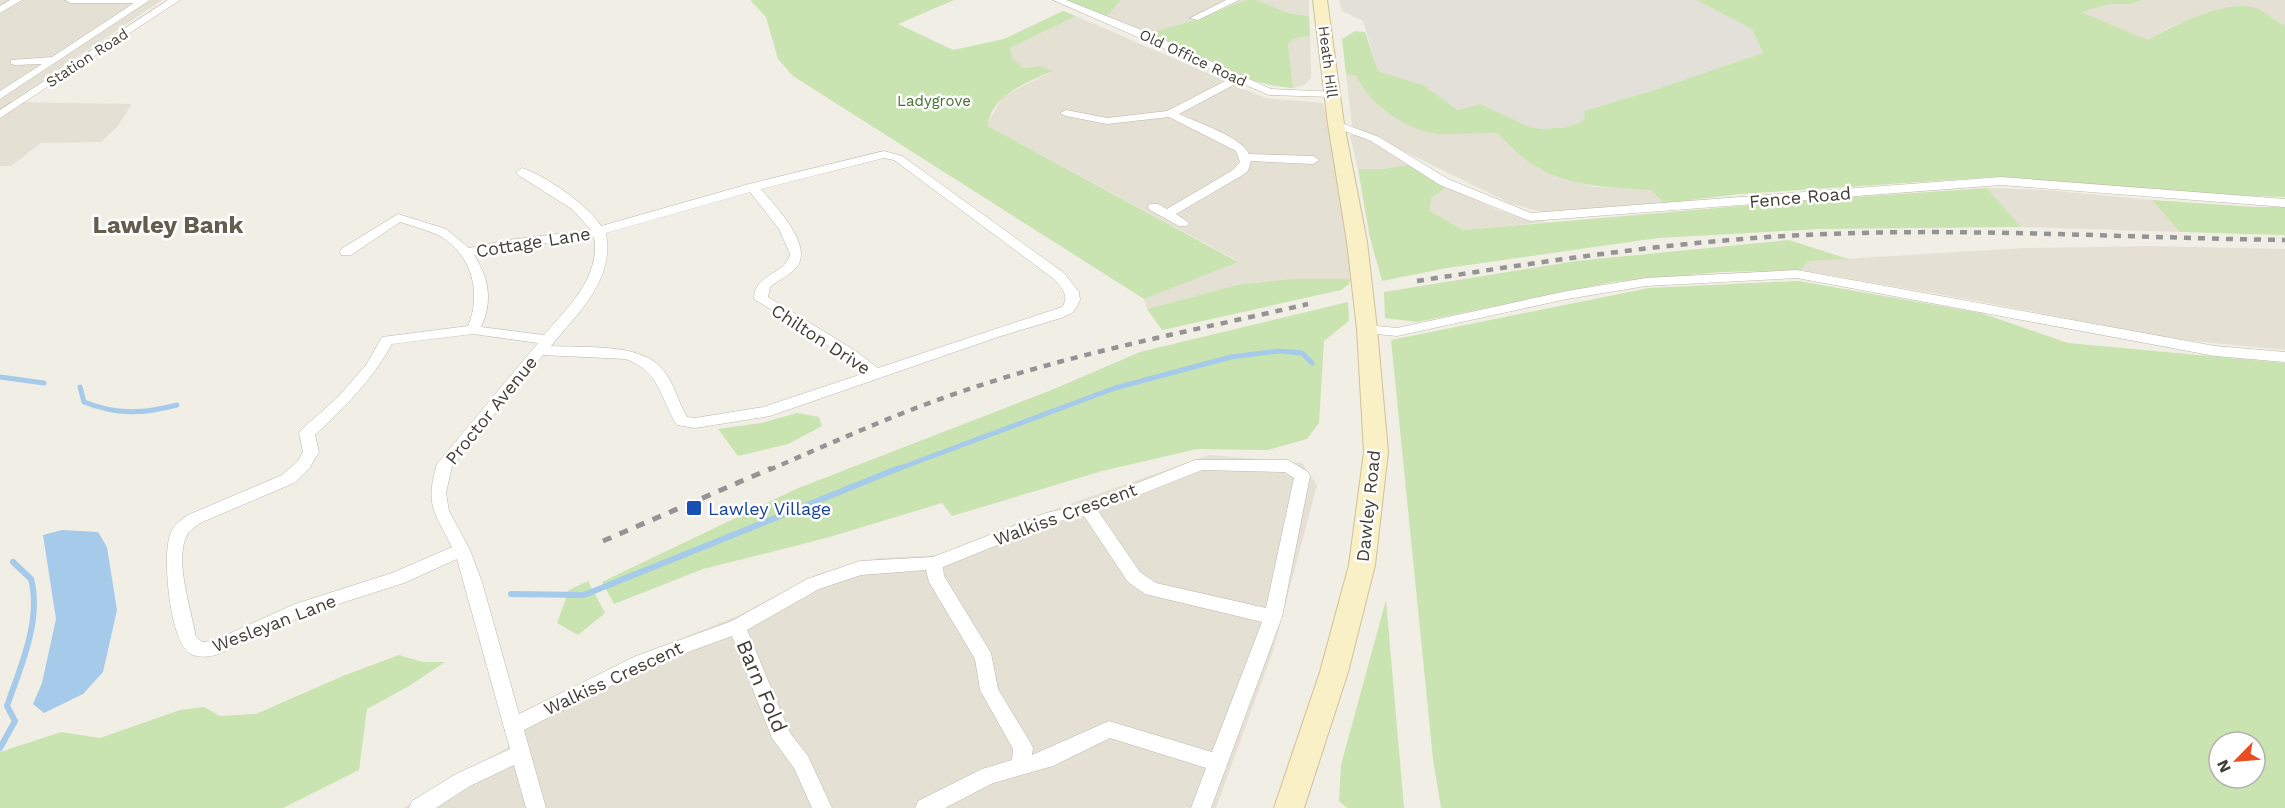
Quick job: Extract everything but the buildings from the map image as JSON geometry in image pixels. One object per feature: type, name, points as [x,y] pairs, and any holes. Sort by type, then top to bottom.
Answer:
[{"type":"street","points":[[0,10],[17,0]]},
{"type":"street","points":[[70,0],[162,0]]},
{"type":"street","points":[[0,96],[145,0]]},
{"type":"street","name":"Station Road","points":[[0,115],[175,0]]},
{"type":"street","name":"Old Office Road","points":[[1058,0],[1145,35],[1269,92],[1332,94]]},
{"type":"street","points":[[1195,18],[1234,0]]},
{"type":"street","name":"Heath Hill","points":[[1320,0],[1336,124]]},
{"type":"street","points":[[15,62],[56,60]]},
{"type":"street","points":[[1066,113],[1107,121],[1170,114],[1238,79]]},
{"type":"street","points":[[1168,214],[1244,168],[1245,157],[1240,148],[1229,141],[1170,114]]},
{"type":"street","name":"Fence Road","points":[[1336,124],[1375,139],[1444,182],[1530,217],[1544,218],[2001,181],[2285,203]]},
{"type":"street","name":"Dawley Road","points":[[1289,808],[1334,672],[1362,565],[1376,452],[1367,329],[1350,196],[1336,124]]},
{"type":"street","points":[[522,172],[578,208],[594,222],[600,231],[753,187],[885,154],[898,158],[1051,269],[1072,292],[1071,305],[1056,315],[993,334],[877,375]]},
{"type":"street","points":[[1245,157],[1313,160]]},
{"type":"street","name":"Chilton Drive","points":[[753,187],[788,234],[796,254],[795,262],[789,268],[763,286],[760,293],[761,299],[849,353],[877,375]]},
{"type":"street","points":[[1154,207],[1183,222]]},
{"type":"street","points":[[346,252],[398,218],[444,234],[466,254],[481,281],[481,316],[474,330]]},
{"type":"street","name":"Cottage Lane","points":[[466,254],[507,244],[582,236],[600,231]]},
{"type":"street","name":"Proctor Avenue","points":[[536,808],[462,550],[445,523],[437,500],[445,464],[544,345],[597,276],[603,261],[600,231]]},
{"type":"street","points":[[1367,329],[1396,332],[1567,295],[1646,282],[1797,274],[2216,351],[2285,357]]},
{"type":"street","name":"Wesleyan Lane","points":[[462,550],[398,578],[301,609],[236,640],[204,650],[196,648],[188,640],[174,555],[178,534],[194,519],[288,479],[299,470],[310,455],[307,433],[351,392],[372,367],[387,340],[474,330],[544,345]]},
{"type":"street","name":"Chilton Drive","points":[[544,345],[628,355],[652,364],[661,374],[675,411],[682,421],[695,423],[765,412],[877,375]]},
{"type":"street","name":"Walkiss Crescent","points":[[512,727],[643,661],[712,634],[737,627],[813,584],[860,568],[934,563],[1052,517],[1088,509],[1201,464],[1268,467],[1288,465],[1302,476],[1274,617],[1201,808]]},
{"type":"street","points":[[1088,509],[1134,577],[1151,589],[1274,617]]},
{"type":"street","points":[[934,563],[935,577],[984,658],[989,690],[1023,748],[1021,765]]},
{"type":"street","name":"Barn Fold","points":[[737,627],[782,738],[801,762],[822,808]]},
{"type":"street","points":[[926,808],[989,775],[1046,760],[1109,729],[1218,763]]},
{"type":"street","points":[[419,808],[462,780],[520,753]]},
{"type":"shaded area","points":[[0,0],[162,0],[10,102],[132,104],[117,127],[101,142],[41,143],[11,166],[0,166]]},
{"type":"shaded area","points":[[1119,0],[1246,0],[1195,20],[1149,33],[1106,17],[1121,2]]},
{"type":"shaded area","points":[[1257,0],[1309,0],[1309,16],[1288,13]]},
{"type":"shaded area","points":[[1339,0],[1696,0],[1752,29],[1763,53],[1585,111],[1585,117],[1581,122],[1567,127],[1543,129],[1530,127],[1480,104],[1458,110],[1423,85],[1378,71],[1363,21],[1342,11]]},
{"type":"shaded area","points":[[2143,0],[2285,0],[2285,25],[2252,7],[2219,9],[2168,28],[2148,40],[2080,12],[2110,4],[2131,4]]},
{"type":"shaded area","points":[[1076,16],[1265,98],[1323,103],[1341,178],[1351,279],[1290,279],[1237,285],[1147,309],[1144,299],[1238,261],[988,126],[1003,96],[1051,72],[1041,66],[1023,68],[1012,58],[1010,48]]},
{"type":"shaded area","points":[[1310,36],[1311,78],[1304,85],[1293,88],[1288,44],[1296,38]]},
{"type":"shaded area","points":[[1346,74],[1356,76],[1362,88],[1383,110],[1417,128],[1497,133],[1535,166],[1562,178],[1595,187],[1651,190],[1664,203],[1545,213],[1512,204],[1352,126]]},
{"type":"shaded area","points":[[1350,135],[1359,136],[1386,149],[1408,165],[1384,169],[1358,169]]},
{"type":"shaded area","points":[[1448,186],[1498,210],[1526,219],[1548,222],[1463,230],[1430,211],[1431,198]]},
{"type":"shaded area","points":[[1987,188],[2045,190],[2152,200],[2180,232],[2021,227]]},
{"type":"shaded area","points":[[2150,246],[2285,249],[2285,350],[2174,339],[1801,270],[1808,261],[2026,248]]},
{"type":"shaded area","points":[[1209,455],[1302,463],[1317,485],[1273,651],[1216,808],[403,808],[507,748],[528,709],[638,656],[737,616],[818,574],[878,558],[941,555],[1061,507]]},
{"type":"green space","name":"Ladygrove","points":[[750,0],[954,0],[898,24],[953,50],[1004,39],[1063,11],[1076,16],[1010,48],[1012,58],[1023,68],[1041,66],[1052,71],[1022,85],[1003,98],[991,115],[988,126],[1238,262],[1144,299],[793,76],[778,59],[766,17]]},
{"type":"green space","points":[[1062,0],[1119,0],[1121,1],[1106,17]]},
{"type":"green space","points":[[1246,0],[1257,0],[1288,13],[1309,16],[1310,36],[1296,38],[1288,44],[1293,88],[1274,86],[1237,75],[1149,33],[1195,20]]},
{"type":"green space","points":[[1696,0],[2143,0],[2131,4],[2110,4],[2081,12],[2148,40],[2213,11],[2240,6],[2256,8],[2285,25],[2285,197],[2227,195],[1995,177],[1741,194],[1664,203],[1651,190],[1578,183],[1550,174],[1526,160],[1497,133],[1441,134],[1416,128],[1391,115],[1370,97],[1356,76],[1346,74],[1342,39],[1355,31],[1365,32],[1378,71],[1423,85],[1458,110],[1480,104],[1530,127],[1543,129],[1567,127],[1581,122],[1585,117],[1584,111],[1763,53],[1752,29]]},
{"type":"green space","points":[[1408,165],[1448,186],[1431,198],[1430,211],[1463,230],[1798,201],[1987,188],[2021,227],[1819,229],[1658,238],[1447,268],[1382,281],[1370,238],[1358,169],[1384,169]]},
{"type":"green space","points":[[2152,200],[2285,207],[2285,235],[2180,232]]},
{"type":"green space","points":[[1789,240],[1848,259],[1808,261],[1801,270],[1721,272],[1612,282],[1417,322],[1385,318],[1384,292],[1576,261]]},
{"type":"green space","points":[[1290,279],[1351,279],[1348,285],[1341,290],[1162,330],[1147,309],[1237,285]]},
{"type":"green space","points":[[1798,281],[1981,313],[2068,343],[2285,363],[2285,808],[1441,808],[1433,759],[1391,340],[1649,288]]},
{"type":"green space","points":[[1348,302],[1349,321],[1324,341],[1319,423],[1307,439],[1267,450],[1197,449],[1102,471],[952,516],[942,503],[826,538],[703,569],[614,604],[602,582],[796,489],[1054,389],[1140,352]]},
{"type":"green space","points":[[797,413],[819,417],[822,426],[788,444],[738,456],[718,429],[761,423]]},
{"type":"green space","points":[[588,581],[605,613],[578,635],[557,623],[569,590]]},
{"type":"green space","points":[[1386,600],[1404,808],[1347,808],[1339,801],[1341,765]]},
{"type":"green space","points":[[399,655],[423,662],[445,662],[409,686],[367,709],[359,770],[283,808],[0,808],[0,752],[61,732],[100,738],[180,710],[204,707],[220,716],[256,714],[343,676]]},
{"type":"water","points":[[62,530],[98,532],[107,547],[117,610],[103,672],[83,694],[44,713],[33,704],[42,683],[56,619],[43,535]]},
{"type":"waterway","points":[[895,470],[1115,388],[1231,357],[1278,351],[1302,353],[1312,363]]},
{"type":"waterway","points":[[0,377],[44,383]]},
{"type":"waterway","points":[[80,387],[84,402],[108,409],[130,412],[177,405]]},
{"type":"waterway","points":[[511,594],[584,595],[899,468]]},
{"type":"waterway","points":[[0,748],[15,721],[7,706],[28,644],[34,611],[31,579],[13,562]]},
{"type":"railway","points":[[1417,281],[1570,258],[1724,240],[1827,234],[1941,232],[2285,240]]},
{"type":"railway","points":[[769,470],[901,414],[990,382],[1080,356],[1308,304]]},
{"type":"railway","points":[[603,541],[772,468]]},
{"type":"place","name":"Lawley Village","points":[[694,508]]},
{"type":"district","name":"Lawley Bank","points":[[168,225]]}]
